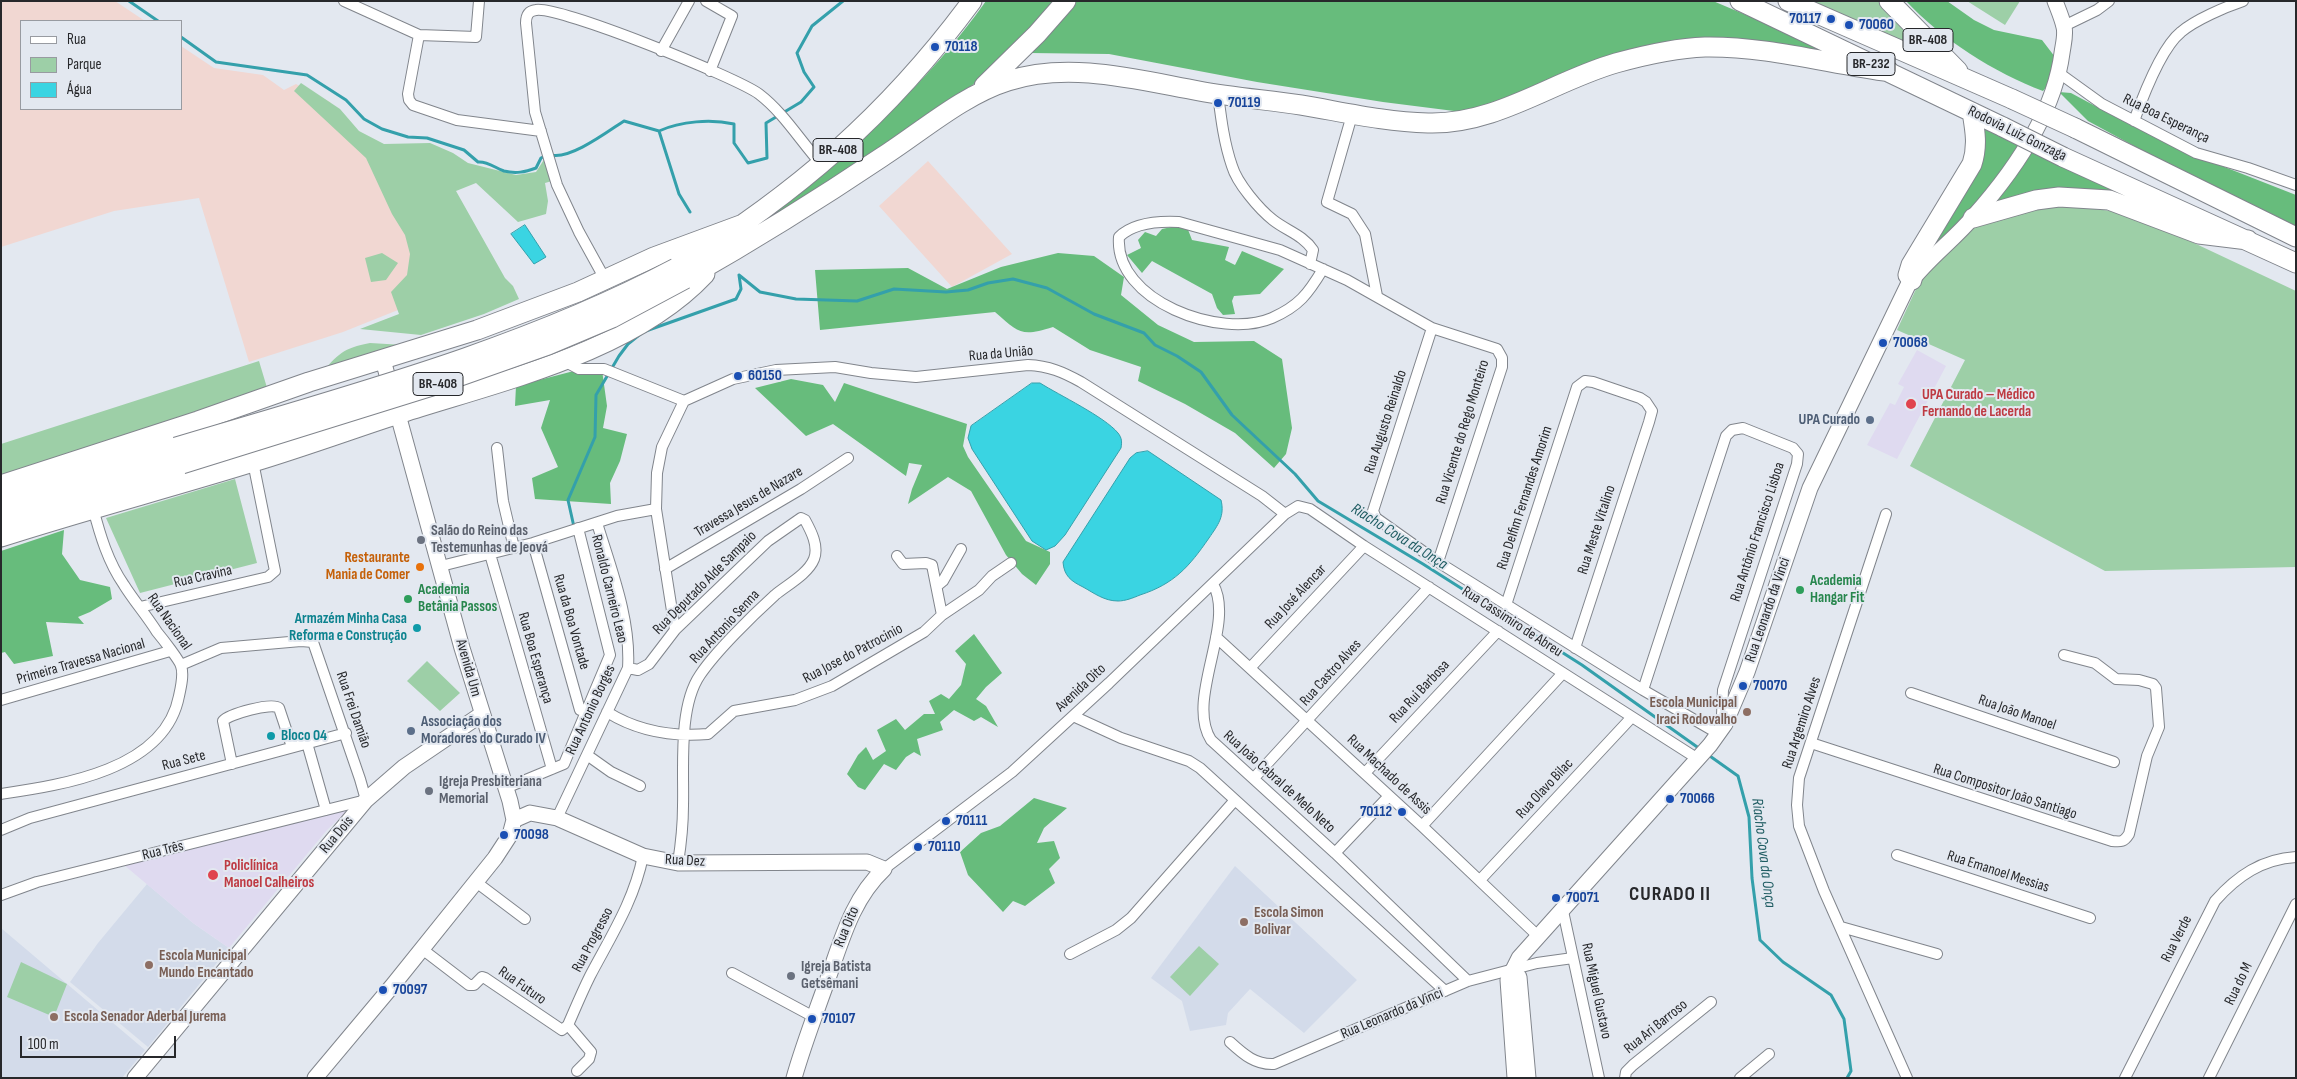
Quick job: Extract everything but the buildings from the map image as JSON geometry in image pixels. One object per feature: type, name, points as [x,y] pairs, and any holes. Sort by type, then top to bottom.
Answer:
[{"type":"highway","name":"BR-408","points":[[1,503],[429,387],[548,344],[612,318],[680,273],[822,165],[858,133],[886,104],[932,52],[972,1]]},
{"type":"highway","name":"BR-408","points":[[680,273],[718,260],[846,181],[974,96],[1037,34],[1066,1]]},
{"type":"highway","name":"Rodovia Luiz Gonzaga","points":[[1740,1],[2063,157],[2296,263]]},
{"type":"highway","name":"Rodovia Luiz Gonzaga","points":[[1788,1],[2075,128],[2296,237]]},
{"type":"highway","name":"BR-408","points":[[1889,1],[1966,79]]},
{"type":"highway","points":[[974,96],[1005,82],[1031,74],[1088,74],[1130,78],[1218,94],[1402,122],[1432,124],[1466,120],[1500,111],[1576,77],[1614,64],[1656,54],[1704,47],[1754,50],[1890,72]]},
{"type":"highway","points":[[1912,280],[1908,275],[1911,265],[1972,164],[1976,152],[1972,112]]},
{"type":"highway","points":[[1973,218],[2036,200],[2059,197],[2109,200],[2199,234],[2248,240]]},
{"type":"highway","points":[[1,485],[486,327],[606,281],[654,257],[746,223]]},
{"type":"highway","points":[[1,536],[253,462],[564,361],[619,335],[655,314],[689,290],[718,260]]},
{"type":"highway","name":"BR-408","points":[[1,520],[179,456]]},
{"type":"street","points":[[344,1],[418,35],[476,37],[480,1]]},
{"type":"street","points":[[661,51],[688,1]]},
{"type":"street","points":[[706,1],[732,16],[710,71]]},
{"type":"street","points":[[2055,1],[2064,26],[2097,10],[2109,1]]},
{"type":"street","points":[[2134,121],[2154,75],[2174,38],[2181,31],[2200,20],[2243,1]]},
{"type":"street","points":[[606,281],[578,232],[561,194],[535,112],[530,82],[526,23],[526,16],[529,12],[534,10],[548,11],[588,23],[710,71],[758,93],[776,109],[822,165]]},
{"type":"street","name":"Rua Leonardo da Vinci","points":[[1512,971],[1519,958],[1563,911],[1711,743],[1748,672],[1810,488],[1912,280],[1926,263],[1973,218],[2018,160],[2038,124],[2059,73],[2064,26]]},
{"type":"street","points":[[418,35],[408,94],[413,106],[457,120],[541,132]]},
{"type":"street","name":"Rua Boa Esperança","points":[[2059,73],[2102,104],[2196,153],[2248,168],[2296,185]]},
{"type":"street","points":[[1218,94],[1232,167],[1250,196],[1273,221],[1295,233],[1310,246],[1313,250],[1310,264]]},
{"type":"street","points":[[1350,122],[1327,202],[1352,214],[1365,234],[1377,296]]},
{"type":"street","name":"Rua Vicente do Rego Monteiro","points":[[1323,269],[1302,300],[1288,310],[1262,320],[1219,322],[1177,312],[1139,285],[1123,265],[1118,246],[1119,237],[1131,227],[1162,221],[1179,222],[1280,250],[1323,269],[1377,296],[1432,328],[1497,349],[1502,358],[1502,368],[1438,562]]},
{"type":"street","name":"Rua Augusto Reinaldo","points":[[1381,524],[1373,510],[1432,328]]},
{"type":"street","name":"Avenida Um","points":[[383,360],[482,714],[508,795]]},
{"type":"street","points":[[564,361],[579,369],[604,369],[684,401],[662,447],[657,473],[656,510],[675,630]]},
{"type":"street","name":"Rua da União","points":[[684,401],[733,379],[800,368],[835,367],[890,376],[916,377],[1028,365],[1046,366],[1064,372],[1081,382],[1262,496],[1285,514]]},
{"type":"street","name":"Rua Delfim Fernandes Amorim","points":[[1506,605],[1580,383],[1585,381],[1593,382],[1646,402],[1652,411],[1649,422]]},
{"type":"street","name":"Rua Meste Vitalino","points":[[1574,648],[1649,422]]},
{"type":"street","name":"Rua Antônio Francisco Lisboa","points":[[1643,690],[1726,436],[1732,430],[1743,428],[1793,448],[1798,454],[1795,470],[1723,690],[1722,715],[1711,743]]},
{"type":"street","points":[[497,448],[503,501],[514,548]]},
{"type":"street","name":"Travessa Jesus de Nazare","points":[[665,570],[801,489],[848,458]]},
{"type":"street","name":"Rua Cravina","points":[[140,607],[273,574],[276,566],[253,462]]},
{"type":"street","name":"Rua Cassimiro de Abreu","points":[[1285,514],[1294,507],[1306,507],[1632,717],[1711,743]]},
{"type":"street","name":"Rua Nacional","points":[[1,794],[48,786],[108,770],[147,746],[168,726],[177,710],[181,688],[181,665],[124,585],[109,558],[99,533],[94,508]]},
{"type":"street","points":[[441,566],[533,543],[617,516],[656,510]]},
{"type":"street","name":"Avenida Oito","points":[[884,869],[994,787],[1073,716],[1285,514]]},
{"type":"street","name":"Rua Argemiro Alves","points":[[1886,514],[1799,778],[1797,805],[1799,826],[1907,1078]]},
{"type":"street","name":"Rua Deputado Alde Sampaio","points":[[628,668],[638,670],[649,664],[675,630],[775,535],[800,518],[805,520]]},
{"type":"street","name":"Rua Antonio Senna","points":[[678,863],[682,819],[684,734],[694,686],[700,674],[774,596],[812,563],[816,552],[815,543],[805,520]]},
{"type":"street","name":"Rua Antonio Borges","points":[[557,818],[628,668],[629,654],[625,619],[597,522]]},
{"type":"street","name":"Rua Cassimiro de Abreu","points":[[1381,524],[1438,562],[1643,690],[1711,743]]},
{"type":"street","name":"Ronaldo Carneiro Leao","points":[[508,795],[564,764],[610,655],[578,528]]},
{"type":"street","name":"Rua da Boa Vontade","points":[[533,543],[580,710]]},
{"type":"street","name":"Rua José Alencar","points":[[1250,668],[1364,546]]},
{"type":"street","points":[[937,586],[943,581],[961,549]]},
{"type":"street","name":"Rua Boa Esperança","points":[[490,554],[552,769]]},
{"type":"street","points":[[897,556],[903,564],[926,563],[932,565],[937,586],[937,598],[942,615]]},
{"type":"street","name":"Rua Jose do Patrocinio","points":[[607,712],[637,727],[657,733],[708,734],[734,711],[795,700],[832,686],[924,632],[942,615],[979,590],[992,576],[1012,563]]},
{"type":"street","name":"Rua João Cabral de Melo Neto","points":[[1213,584],[1219,599],[1216,637],[1204,703],[1204,726],[1211,740],[1335,853],[1468,981]]},
{"type":"street","name":"Rua Castro Alves","points":[[1254,778],[1429,587]]},
{"type":"street","name":"Rua Rui Barbosa","points":[[1365,773],[1498,631]]},
{"type":"street","name":"Rua Machado de Assis","points":[[1216,637],[1365,773],[1539,937]]},
{"type":"street","name":"Rua Frei Damião","points":[[181,665],[210,651],[221,648],[310,640],[315,645],[346,733],[366,800]]},
{"type":"street","name":"Primeira Travessa Nacional","points":[[1,700],[81,679],[170,651]]},
{"type":"street","name":"Rua Compositor João Santiago","points":[[1811,743],[2074,829],[2121,842],[2129,834],[2147,756],[2159,727],[2156,688],[2153,684],[2139,680],[2116,679],[2095,663],[2064,655]]},
{"type":"street","points":[[1422,826],[1564,673]]},
{"type":"street","name":"Rua João Manoel","points":[[1911,693],[2114,762]]},
{"type":"street","points":[[232,764],[222,721],[228,717],[262,707],[272,705],[279,708],[292,748]]},
{"type":"street","name":"Rua Três","points":[[1,895],[37,882],[366,800],[404,766],[482,714]]},
{"type":"street","points":[[1073,716],[1120,738],[1194,764],[1445,991]]},
{"type":"street","name":"Rua Olavo Bilac","points":[[1480,880],[1632,717]]},
{"type":"street","name":"Rua Sete","points":[[1,830],[30,818],[346,733]]},
{"type":"street","points":[[308,743],[326,810]]},
{"type":"street","points":[[587,755],[611,772],[640,786]]},
{"type":"street","points":[[315,1078],[502,849],[510,834],[514,820],[508,795]]},
{"type":"street","name":"Rua João Cabral de Melo Neto","points":[[1335,853],[1389,796]]},
{"type":"street","name":"Rua Dois","points":[[135,1078],[366,800]]},
{"type":"street","points":[[1070,954],[1116,930],[1131,918],[1235,800]]},
{"type":"street","name":"Rua Dez","points":[[514,820],[530,814],[557,818],[643,856],[678,863],[867,862],[884,869]]},
{"type":"street","name":"Rua Emanoel Messias","points":[[1896,855],[2090,918]]},
{"type":"street","name":"Rua Progresso","points":[[563,1027],[628,904],[640,872],[643,856]]},
{"type":"street","name":"Rua Verde","points":[[2125,1078],[2215,901],[2237,878],[2256,866],[2296,857]]},
{"type":"street","name":"Rua Oito","points":[[794,1078],[846,927],[861,896],[871,881],[884,869]]},
{"type":"street","points":[[476,882],[525,919]]},
{"type":"street","name":"Rua do M","points":[[2209,1078],[2296,904]]},
{"type":"street","name":"Rua Miguel Gustavo","points":[[1563,911],[1599,1078]]},
{"type":"street","points":[[1841,927],[1937,954]]},
{"type":"street","name":"Rua Futuro","points":[[422,949],[469,985],[474,985],[479,978],[485,978],[563,1027]]},
{"type":"street","name":"Rua Leonardo da Vinci","points":[[1230,1042],[1247,1057],[1258,1063],[1274,1064],[1468,981],[1537,964],[1573,958]]},
{"type":"street","points":[[1515,1078],[1508,980],[1512,971],[1518,977],[1528,1078]]},
{"type":"street","points":[[732,973],[814,1017]]},
{"type":"street","name":"Rua Ari Barroso","points":[[1625,1078],[1626,1072],[1633,1065],[1711,1002]]},
{"type":"street","points":[[563,1027],[591,1052],[589,1059],[577,1072]]},
{"type":"street","points":[[1740,1078],[1769,1054]]},
{"type":"shaded area","points":[[1,1],[115,1],[144,20],[20,20],[20,110],[182,110],[182,47],[214,68],[263,75],[284,90],[296,84],[330,102],[346,128],[468,282],[343,332],[249,362],[199,198],[114,211],[1,247]]},
{"type":"shaded area","points":[[928,161],[1012,254],[952,287],[879,206]]},
{"type":"shaded area","name":"UPA Curado – Médico Fernando de Lacerda","points":[[1917,350],[1946,366],[1897,459],[1867,445],[1890,403],[1895,405],[1904,387],[1898,384]]},
{"type":"shaded area","name":"Policlínica Manoel Calheiros","points":[[340,807],[348,810],[327,830],[229,948],[193,923],[124,865]]},
{"type":"shaded area","name":"Escola Simon Bolivar","points":[[1235,866],[1357,980],[1304,1033],[1250,989],[1228,1013],[1226,1025],[1190,1031],[1182,1001],[1151,978]]},
{"type":"shaded area","name":"Escola Municipal Mundo Encantado","points":[[147,884],[193,923],[229,948],[148,1047],[70,982],[98,943]]},
{"type":"shaded area","name":"Escola Senador Aderbal Jurema","points":[[1,928],[145,1050],[122,1078],[1,1078]]},
{"type":"green space","points":[[986,1],[1058,1],[1014,50],[970,87],[777,217],[774,213],[860,140],[914,88]]},
{"type":"green space","points":[[1076,1],[1713,1],[1860,63],[1685,42],[1532,93],[1462,112],[1383,102],[1257,82],[1109,54],[1030,53]]},
{"type":"green space","points":[[1806,1],[1884,1],[1931,51],[1912,47]]},
{"type":"green space","points":[[1906,1],[1947,1],[1974,20],[1994,30],[2042,40],[2055,57],[2048,85],[2043,91],[1988,65],[1935,29]]},
{"type":"green space","points":[[1967,1],[2020,1],[2005,25]]},
{"type":"green space","points":[[301,83],[340,109],[359,131],[384,144],[430,143],[453,153],[468,163],[516,175],[536,172],[545,158],[552,181],[545,183],[548,201],[546,214],[518,222],[476,183],[456,191],[505,278],[513,286],[519,299],[484,314],[421,335],[360,329],[399,314],[391,292],[407,275],[410,254],[405,235],[392,214],[366,158],[294,91]]},
{"type":"green space","points":[[2059,92],[2071,93],[2194,155],[2296,195],[2296,226],[2184,173],[2088,121]]},
{"type":"green space","points":[[1978,118],[2020,145],[1985,196],[1918,268],[1942,222]]},
{"type":"green space","points":[[2033,149],[2139,199],[2095,190],[1986,210]]},
{"type":"green space","points":[[2049,203],[2111,211],[2177,235],[2296,291],[2296,567],[2105,571],[1910,466],[1965,360],[1897,330],[1922,276],[1981,222]]},
{"type":"green space","points":[[1181,225],[1187,227],[1192,240],[1229,247],[1225,260],[1235,265],[1242,251],[1284,269],[1260,294],[1234,296],[1232,301],[1235,314],[1223,315],[1217,308],[1212,294],[1152,261],[1142,273],[1127,255],[1141,248],[1138,240],[1145,232],[1156,236],[1162,229]]},
{"type":"green space","points":[[382,253],[398,263],[386,280],[371,282],[365,258]]},
{"type":"green space","points":[[1058,253],[1094,256],[1124,277],[1121,295],[1158,325],[1194,342],[1254,341],[1282,359],[1292,428],[1286,454],[1274,468],[1235,433],[1185,404],[1138,381],[1141,367],[1090,350],[1053,327],[1034,332],[1021,331],[1015,329],[995,312],[820,330],[815,270],[908,268],[947,289],[1001,267]]},
{"type":"green space","points":[[370,343],[404,345],[320,375],[342,353],[353,347]]},
{"type":"green space","points":[[259,361],[268,391],[1,477],[1,444]]},
{"type":"green space","points":[[602,370],[607,406],[603,428],[627,434],[620,461],[610,483],[611,504],[535,499],[532,478],[558,467],[541,428],[550,400],[515,406],[516,386],[570,372]]},
{"type":"green space","points":[[791,379],[823,385],[835,402],[844,383],[967,424],[963,446],[968,457],[1026,541],[1050,552],[1050,564],[1036,585],[1022,574],[1006,555],[971,491],[948,477],[908,504],[922,465],[909,463],[906,476],[833,424],[806,436],[755,388]]},
{"type":"green space","points":[[235,479],[257,563],[140,593],[106,518]]},
{"type":"green space","points":[[64,530],[62,554],[80,580],[110,587],[112,599],[78,617],[84,624],[46,622],[53,656],[14,664],[5,652],[1,653],[1,551]]},
{"type":"green space","points":[[974,634],[1002,673],[976,699],[986,706],[998,727],[981,717],[974,721],[954,710],[940,722],[943,730],[917,739],[921,756],[914,752],[906,757],[896,770],[884,764],[865,790],[858,787],[847,774],[858,755],[866,747],[873,760],[886,751],[877,730],[896,719],[905,730],[924,714],[935,714],[929,701],[941,694],[949,699],[961,685],[966,664],[955,651]]},
{"type":"green space","points":[[427,661],[460,693],[440,711],[407,681]]},
{"type":"green space","points":[[1034,798],[1067,808],[1044,828],[1037,843],[1054,841],[1060,858],[1049,869],[1055,883],[1025,906],[1013,901],[1003,912],[968,875],[960,852],[981,833],[1000,826]]},
{"type":"green space","points":[[1199,946],[1219,964],[1190,996],[1170,977]]},
{"type":"green space","points":[[21,962],[67,984],[54,1017],[7,997]]},
{"type":"water","points":[[525,225],[546,257],[534,264],[511,234]]},
{"type":"water","points":[[1032,383],[1040,383],[1103,420],[1118,433],[1122,442],[1121,448],[1065,535],[1055,546],[1046,550],[1032,541],[972,449],[968,438],[971,426]]},
{"type":"water","points":[[1148,451],[1221,500],[1222,511],[1220,520],[1195,558],[1172,580],[1152,591],[1129,599],[1108,600],[1072,580],[1065,571],[1063,562],[1130,458],[1136,453]]},
{"type":"waterway","name":"Riacho Cova da Onça","points":[[129,1],[157,20]]},
{"type":"waterway","points":[[659,131],[677,125],[696,122],[734,124],[734,143],[748,163],[767,158],[766,123],[801,102],[814,87],[804,72],[797,53],[812,26],[843,1]]},
{"type":"waterway","name":"Riacho Cova da Onça","points":[[182,38],[216,62],[307,75],[346,100],[364,119],[382,129],[408,137],[427,138],[464,150],[478,162],[504,171],[528,171],[536,168],[541,158],[545,156]]},
{"type":"waterway","name":"Riacho Cova da Onça","points":[[551,155],[559,155],[578,149],[624,121],[659,131]]},
{"type":"waterway","name":"Riacho Cova da Onça","points":[[659,131],[679,194],[690,212]]},
{"type":"waterway","name":"Riacho Cova da Onça","points":[[739,275],[760,292],[796,299],[857,301],[894,289],[946,292],[968,290],[988,283],[1013,279],[1047,288],[1094,314],[1144,333],[1155,345],[1177,356],[1201,372],[1232,415],[1295,474],[1318,501],[1423,564],[1582,665],[1700,749]]},
{"type":"waterway","points":[[574,527],[568,500],[595,437],[596,395],[619,356],[628,344],[643,332],[736,299],[741,289],[739,275]]},
{"type":"waterway","name":"Riacho Cova da Onça","points":[[1707,754],[1738,776],[1749,817],[1752,878],[1760,940],[1783,962],[1831,995],[1844,1019],[1851,1071],[1847,1078]]},
{"type":"place","name":"70117","points":[[1831,19]]},
{"type":"place","name":"70060","points":[[1849,25]]},
{"type":"place","name":"70118","points":[[935,47]]},
{"type":"place","name":"70119","points":[[1218,103]]},
{"type":"place","name":"70068","points":[[1883,343]]},
{"type":"place","name":"60150","points":[[738,376]]},
{"type":"place","name":"UPA Curado – Médico Fernando de Lacerda","points":[[1911,404]]},
{"type":"place","name":"UPA Curado","points":[[1870,420]]},
{"type":"place","name":"Salão do Reino das Testemunhas de Jeová","points":[[421,540]]},
{"type":"place","name":"Restaurante Mania de Comer","points":[[420,567]]},
{"type":"place","name":"Academia Hangar Fit","points":[[1800,590]]},
{"type":"place","name":"Academia Betânia Passos","points":[[408,599]]},
{"type":"place","name":"Armazém Minha Casa Reforma e Construção","points":[[417,628]]},
{"type":"place","name":"70070","points":[[1743,686]]},
{"type":"place","name":"Escola Municipal Iraci Rodovalho","points":[[1747,712]]},
{"type":"place","name":"Associação dos Moradores do Curado IV","points":[[411,731]]},
{"type":"place","name":"Bloco 04","points":[[271,736]]},
{"type":"place","name":"Igreja Presbiteriana Memorial","points":[[429,791]]},
{"type":"place","name":"70066","points":[[1670,799]]},
{"type":"place","name":"70112","points":[[1402,812]]},
{"type":"place","name":"70111","points":[[946,821]]},
{"type":"place","name":"70098","points":[[504,835]]},
{"type":"place","name":"70110","points":[[918,847]]},
{"type":"place","name":"Policlínica Manoel Calheiros","points":[[213,875]]},
{"type":"place","name":"70071","points":[[1556,898]]},
{"type":"place","name":"Escola Simon Bolivar","points":[[1244,922]]},
{"type":"place","name":"Escola Municipal Mundo Encantado","points":[[149,965]]},
{"type":"place","name":"Igreja Batista Getsêmani","points":[[791,976]]},
{"type":"place","name":"70097","points":[[383,990]]},
{"type":"place","name":"Escola Senador Aderbal Jurema","points":[[54,1017]]},
{"type":"place","name":"70107","points":[[812,1019]]},
{"type":"district","name":"CURADO II","points":[[1670,895]]}]
